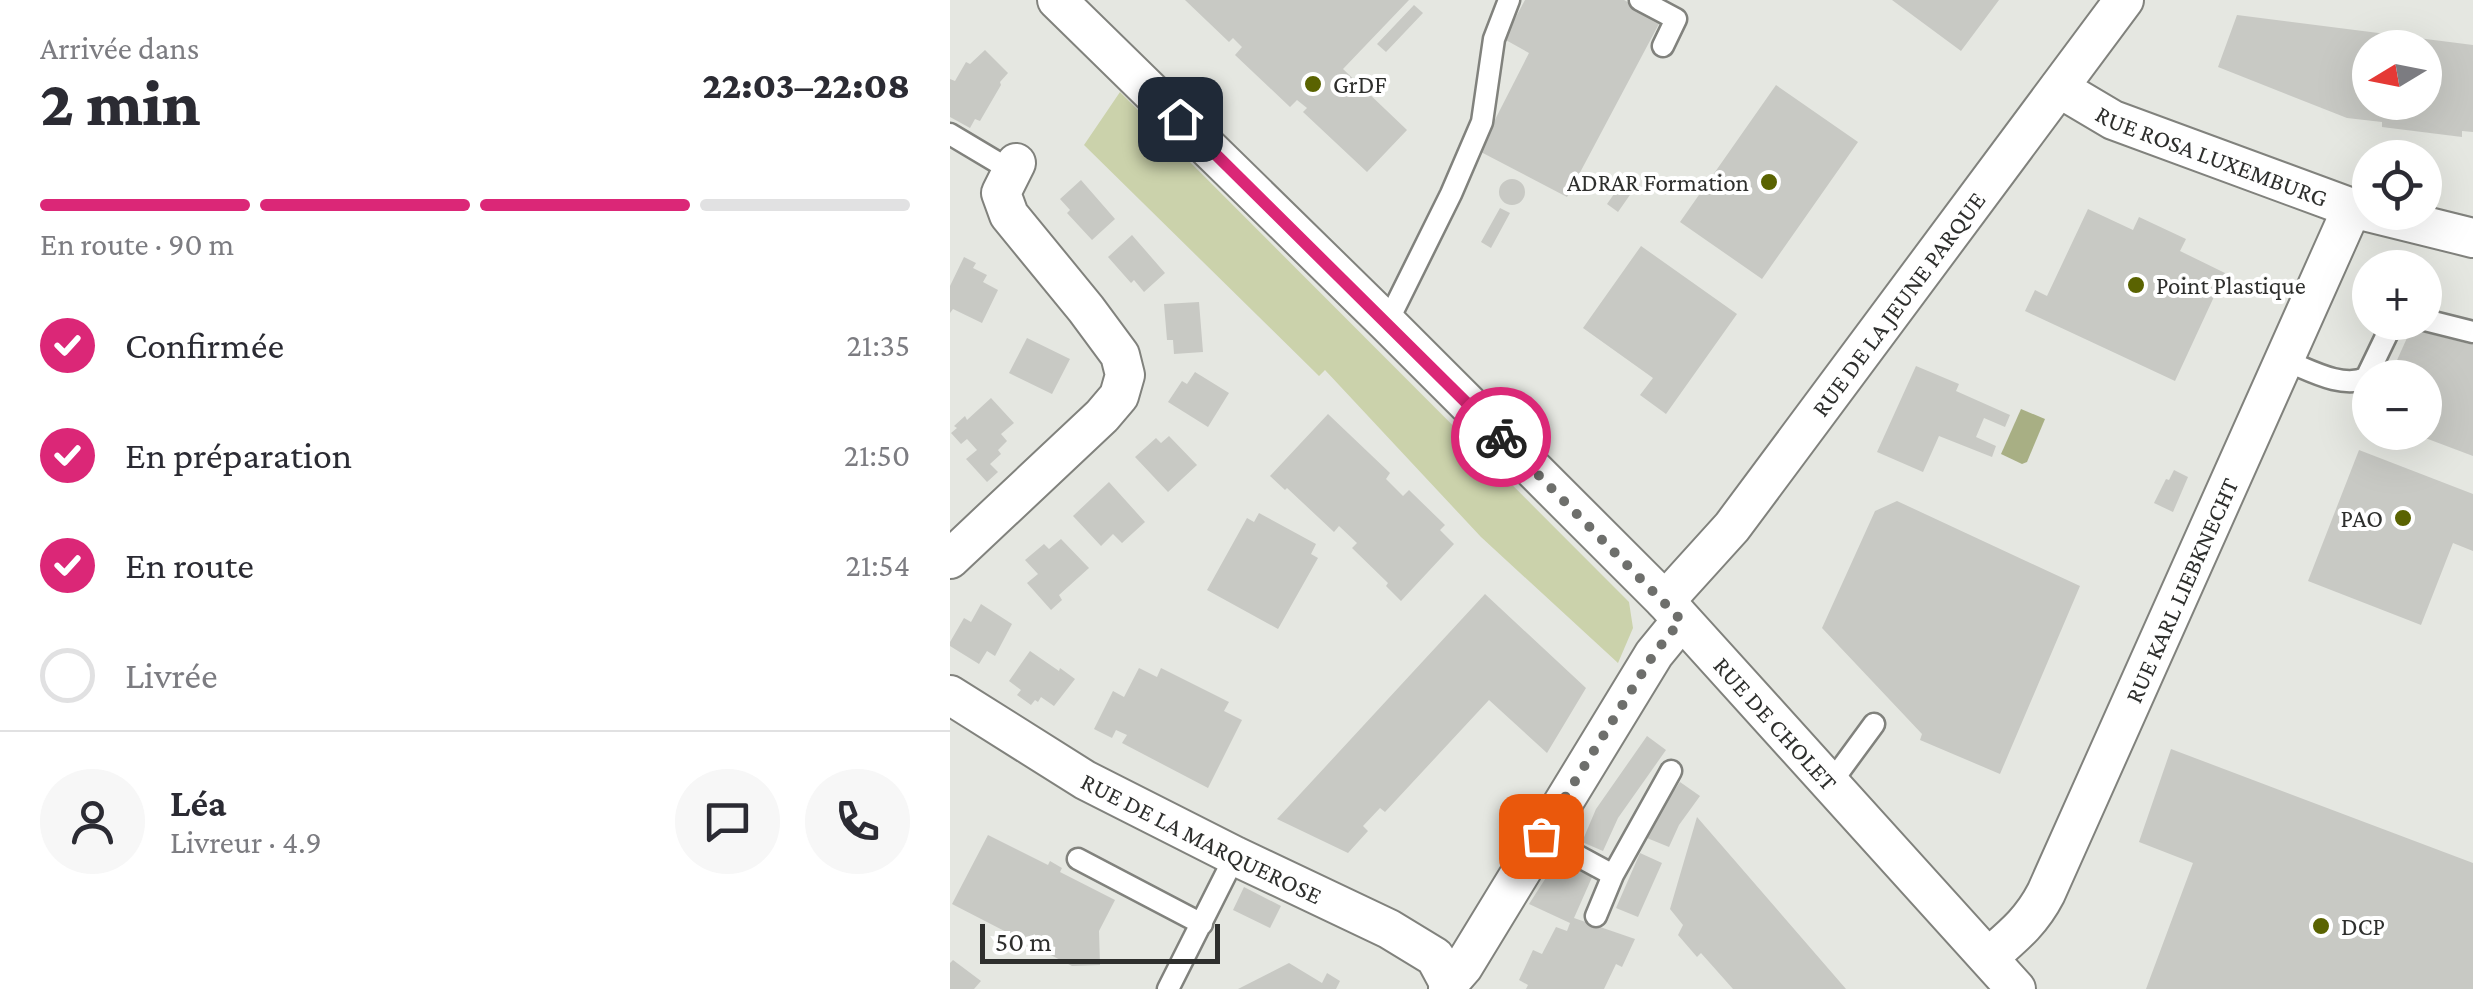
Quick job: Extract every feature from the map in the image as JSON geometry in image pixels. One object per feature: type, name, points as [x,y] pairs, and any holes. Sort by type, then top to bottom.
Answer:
[{"type":"street","name":"RUE DE CHOLET","points":[[1057,0],[1387,323],[1673,611],[2016,989]]},
{"type":"street","name":"RUE DE LA JEUNE PARQUE","points":[[1449,986],[1654,654],[1673,611],[2124,0]]},
{"type":"street","name":"RUE ROSA LUXEMBURG","points":[[2058,88],[2114,120],[2352,208]]},
{"type":"street","points":[[950,560],[1102,416],[1118,396],[1125,375],[1120,355],[1009,215],[1002,193],[1014,167]]},
{"type":"street","name":"RUE KARL LIEBKNECHT","points":[[1989,957],[2024,928],[2046,893],[2352,208]]},
{"type":"street","name":"RUE ROSA LUXEMBURG","points":[[2441,230],[2473,238]]},
{"type":"street","name":"RUE DE LA MARQUEROSE","points":[[950,695],[1085,780],[1389,929],[1436,957],[1449,986]]},
{"type":"lane","points":[[1387,323],[1482,122],[1494,39],[1509,0]]},
{"type":"lane","points":[[1640,0],[1676,19],[1662,46]]},
{"type":"lane","points":[[950,134],[1014,167]]},
{"type":"lane","points":[[2442,324],[2473,332]]},
{"type":"lane","points":[[2284,360],[2345,382],[2359,381],[2366,378],[2384,340]]},
{"type":"lane","points":[[1830,784],[1874,724]]},
{"type":"lane","points":[[1596,916],[1613,875],[1671,771]]},
{"type":"lane","points":[[1541,836],[1613,875]]},
{"type":"lane","points":[[1168,989],[1235,856]]},
{"type":"lane","points":[[1078,859],[1202,924]]},
{"type":"shaded area","points":[[1120,92],[1629,602],[1633,628],[1618,663],[1481,537],[1325,370],[1319,376],[1084,145]]},
{"type":"shaded area","points":[[2021,409],[2045,419],[2027,462],[2022,464],[2001,454]]},
{"type":"building","name":"GrDF","points":[[1185,0],[1409,0],[1343,69],[1407,130],[1367,172],[1303,112],[1307,108],[1297,100],[1290,107],[1235,55],[1242,47],[1233,38],[1229,42]]},
{"type":"building","points":[[1525,0],[1624,0],[1661,20],[1567,197],[1479,151],[1529,53],[1504,39]]},
{"type":"building","points":[[1892,0],[1999,0],[1961,51]]},
{"type":"building","points":[[1414,5],[1423,13],[1386,52],[1377,44]]},
{"type":"building","points":[[2237,15],[2355,30],[2352,119],[2218,67]]},
{"type":"building","points":[[2442,41],[2473,45],[2473,132],[2462,131],[2462,137],[2382,127],[2382,122],[2364,120],[2442,120]]},
{"type":"building","points":[[985,50],[1008,73],[980,121],[975,119],[970,128],[950,117],[950,79],[955,81],[966,62],[970,64]]},
{"type":"building","name":"ADRAR Formation","points":[[1776,85],[1858,142],[1762,279],[1680,222]]},
{"type":"building","points":[[1512,179],[1521,183],[1525,192],[1521,201],[1512,205],[1503,201],[1499,192],[1503,183]]},
{"type":"building","points":[[1081,180],[1115,219],[1092,240],[1067,213],[1070,210],[1060,199]]},
{"type":"building","points":[[1621,184],[1632,192],[1618,212],[1607,204]]},
{"type":"building","points":[[1500,208],[1510,213],[1491,248],[1481,242]]},
{"type":"building","name":"Point Plastique","points":[[2088,209],[2133,230],[2139,217],[2186,239],[2180,251],[2225,273],[2175,381],[2025,311],[2035,290],[2047,296]]},
{"type":"building","points":[[1132,235],[1165,273],[1144,292],[1108,257]]},
{"type":"building","points":[[1641,246],[1737,314],[1666,414],[1640,395],[1653,378],[1583,328]]},
{"type":"building","points":[[964,257],[976,263],[973,268],[987,275],[983,282],[998,290],[982,323],[953,309],[950,313],[950,286]]},
{"type":"building","points":[[1199,302],[1203,352],[1174,354],[1173,340],[1167,340],[1164,304]]},
{"type":"building","points":[[2442,337],[2473,345],[2473,456],[2442,444],[2442,360],[2397,360],[2406,340]]},
{"type":"building","points":[[1027,338],[1070,359],[1052,394],[1009,373]]},
{"type":"building","points":[[1916,366],[1959,384],[1956,391],[2010,415],[2005,427],[1984,418],[1976,437],[1996,446],[1992,457],[1939,436],[1923,472],[1877,452]]},
{"type":"building","points":[[1195,372],[1229,393],[1208,427],[1168,402],[1182,381],[1187,384]]},
{"type":"building","points":[[991,398],[1014,423],[1001,434],[1007,441],[990,464],[998,472],[987,482],[966,459],[977,450],[967,439],[961,444],[951,433],[965,416],[967,420]]},
{"type":"building","points":[[1328,414],[1390,473],[1386,479],[1403,496],[1409,490],[1445,525],[1440,530],[1454,544],[1401,601],[1352,548],[1357,543],[1339,526],[1334,532],[1270,476]]},
{"type":"building","points":[[1169,436],[1197,465],[1168,492],[1135,457],[1156,438],[1161,443]]},
{"type":"building","name":"PAO","points":[[2359,450],[2473,494],[2473,551],[2453,543],[2421,625],[2308,581]]},
{"type":"building","points":[[2174,470],[2188,477],[2173,512],[2154,503]]},
{"type":"building","points":[[1109,482],[1145,522],[1122,543],[1113,534],[1101,546],[1073,516]]},
{"type":"building","points":[[1897,501],[2080,586],[2000,774],[1920,740],[1922,734],[1822,628],[1875,511]]},
{"type":"building","points":[[1259,513],[1316,544],[1311,554],[1318,558],[1278,629],[1207,590],[1247,518],[1254,522]]},
{"type":"building","points":[[1061,539],[1089,568],[1059,595],[1062,600],[1051,610],[1027,583],[1038,574],[1025,560],[1044,544],[1049,549]]},
{"type":"building","points":[[1485,594],[1586,688],[1547,753],[1489,700],[1385,812],[1380,808],[1363,826],[1368,831],[1348,853],[1277,819]]},
{"type":"building","points":[[981,604],[1012,624],[995,656],[987,651],[979,664],[950,646],[950,642],[964,618],[971,622]]},
{"type":"building","points":[[1030,651],[1075,679],[1054,706],[1041,697],[1031,705],[1017,695],[1021,690],[1009,681]]},
{"type":"building","points":[[1139,668],[1157,677],[1161,668],[1229,702],[1224,711],[1242,720],[1208,788],[1122,743],[1127,735],[1116,730],[1112,738],[1094,729],[1113,691],[1124,697]]},
{"type":"building","points":[[1647,736],[1666,750],[1618,818],[1603,851],[1582,842],[1596,809]]},
{"type":"building","name":"DCP","points":[[2171,749],[2473,863],[2473,989],[2146,989],[2193,863],[2139,842]]},
{"type":"building","points":[[1680,782],[1700,796],[1669,847],[1647,838]]},
{"type":"building","points":[[1697,817],[1846,989],[1733,989],[1701,953],[1697,957],[1678,935],[1683,925],[1670,909]]},
{"type":"building","points":[[988,835],[1048,865],[1050,861],[1062,868],[1060,872],[1115,900],[1099,931],[1100,965],[1072,966],[952,904]]},
{"type":"building","points":[[1640,853],[1662,863],[1638,917],[1616,908]]},
{"type":"building","points":[[1558,859],[1593,875],[1574,918],[1635,939],[1622,967],[1616,964],[1604,989],[1526,989],[1528,985],[1519,980],[1533,950],[1542,954],[1556,927],[1567,931],[1570,923],[1529,904]]},
{"type":"building","points":[[1244,887],[1281,906],[1270,928],[1233,910]]},
{"type":"building","points":[[953,960],[981,981],[974,989],[950,989]]},
{"type":"building","points":[[1289,963],[1322,983],[1327,973],[1340,981],[1336,989],[1238,989]]},
{"type":"way so far","points":[[1501,437],[1681,620],[1654,654],[1541,836]]},
{"type":"place","name":"GrDF","points":[[1313,84]]},
{"type":"place","name":"ADRAR Formation","points":[[1769,182]]},
{"type":"place","name":"Point Plastique","points":[[2136,285]]},
{"type":"place","name":"PAO","points":[[2403,518]]},
{"type":"place","name":"DCP","points":[[2321,926]]},
{"type":"route","points":[[1180,119],[1501,437]]}]
